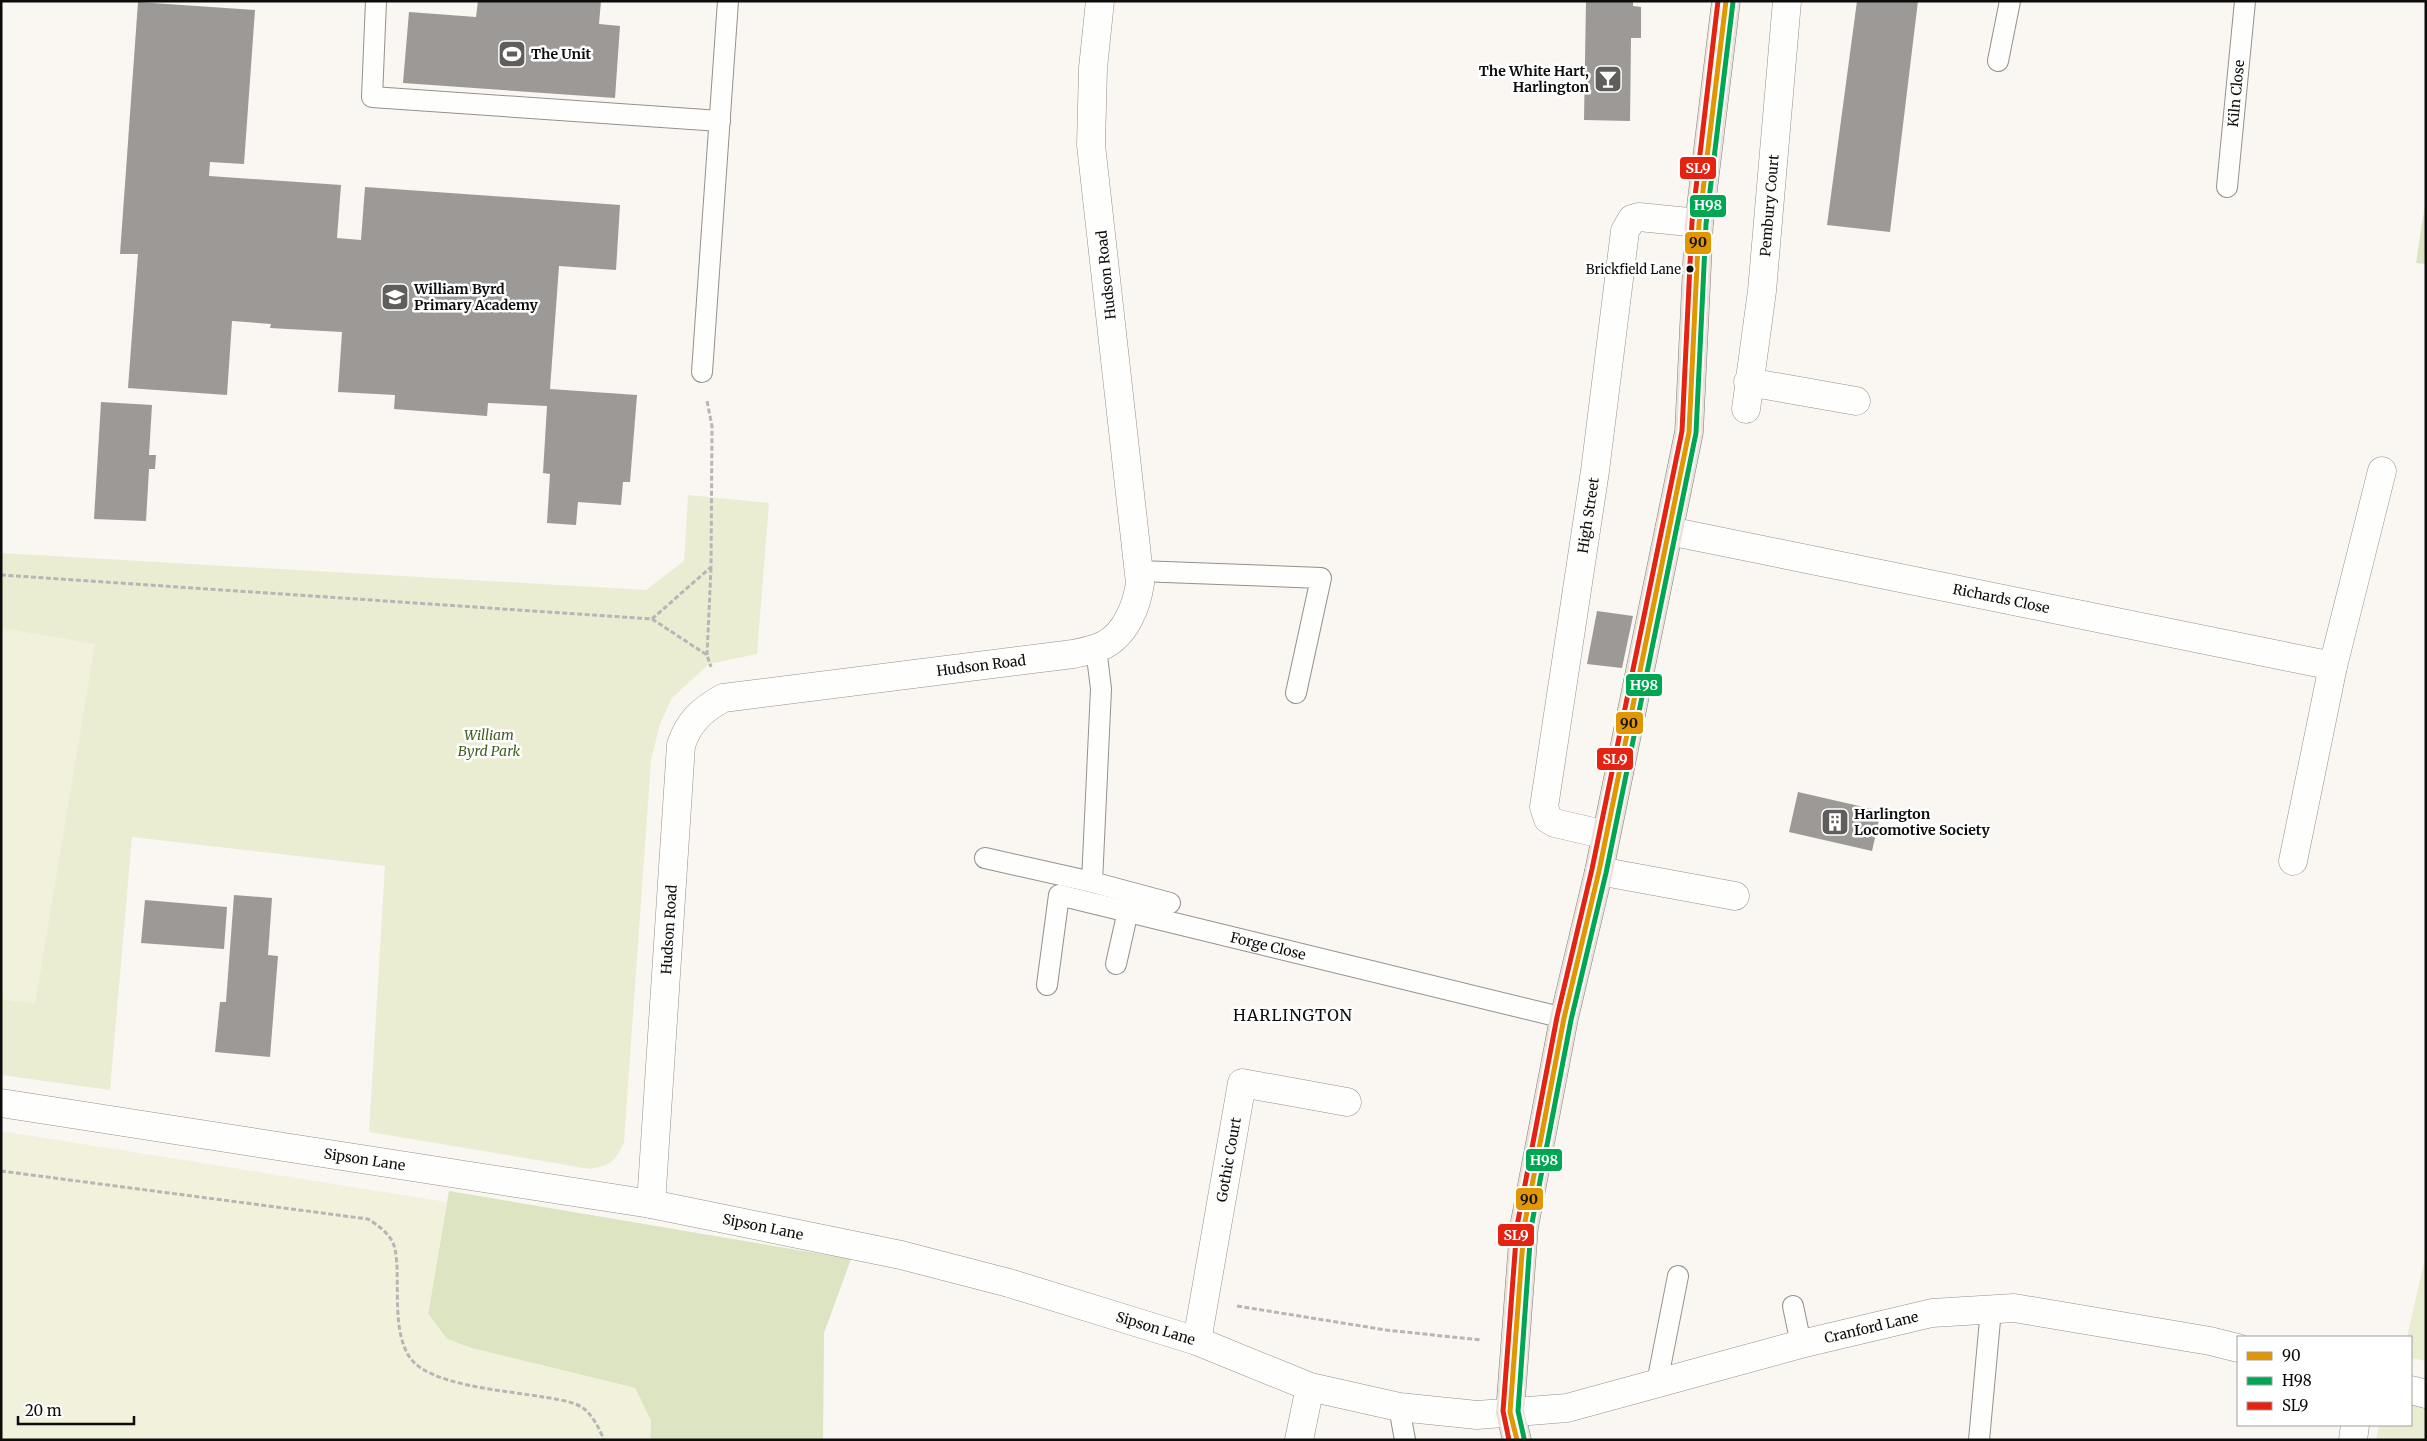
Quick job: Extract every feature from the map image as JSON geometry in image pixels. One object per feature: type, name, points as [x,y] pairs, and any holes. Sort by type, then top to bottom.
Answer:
[{"type":"main road","points":[[1517,1440],[1510,1412],[1513,1344],[1524,1227],[1564,1018],[1599,871],[1689,432],[1699,223],[1726,1]]},
{"type":"street","name":"Hudson Road","points":[[651,1204],[681,745],[685,732],[695,717],[705,708],[723,698],[1073,654],[1096,648],[1113,640],[1134,609],[1140,582],[1139,571],[1091,145],[1093,68],[1100,1]]},
{"type":"street","name":"Pembury Court","points":[[1746,409],[1748,382],[1762,291],[1787,1]]},
{"type":"street","name":"High Street","points":[[1606,835],[1555,823],[1548,819],[1544,808],[1595,471],[1625,231],[1632,219],[1639,217],[1699,223]]},
{"type":"street","points":[[1748,382],[1856,401]]},
{"type":"street","points":[[2293,861],[2333,666],[2382,471]]},
{"type":"street","name":"Richards Close","points":[[1669,531],[2333,666]]},
{"type":"street","points":[[1599,871],[1736,896]]},
{"type":"street","name":"Gothic Court","points":[[1198,1341],[1242,1083],[1347,1102]]},
{"type":"street","name":"Sipson Lane","points":[[1,1103],[651,1204],[910,1257],[1009,1283],[1198,1341],[1310,1387],[1399,1407],[1477,1415],[1510,1412]]},
{"type":"street","name":"Cranford Lane","points":[[1510,1412],[1567,1408],[1802,1344],[1932,1313],[2014,1308],[2210,1341],[2237,1348]]},
{"type":"street","points":[[1298,1440],[1310,1387]]},
{"type":"street","points":[[2412,1390],[2426,1394]]},
{"type":"street","points":[[2353,1440],[2355,1426]]},
{"type":"lane","points":[[376,1],[372,97],[720,121]]},
{"type":"lane","points":[[702,372],[728,1]]},
{"type":"lane","points":[[1998,61],[2010,1]]},
{"type":"lane","name":"Kiln Close","points":[[2227,187],[2245,1]]},
{"type":"lane","points":[[1139,571],[1321,578],[1296,693]]},
{"type":"lane","points":[[1092,882],[1102,689],[1096,648]]},
{"type":"lane","points":[[986,858],[1092,882],[1170,903]]},
{"type":"lane","name":"Forge Close","points":[[1047,985],[1059,895],[1564,1018]]},
{"type":"lane","points":[[1116,964],[1128,911]]},
{"type":"lane","points":[[1657,1383],[1678,1276]]},
{"type":"lane","points":[[1794,1306],[1802,1344]]},
{"type":"lane","points":[[1979,1440],[1991,1309]]},
{"type":"lane","points":[[1399,1407],[1405,1440]]},
{"type":"path","points":[[702,372],[712,426],[711,568],[707,655],[723,698]]},
{"type":"path","points":[[652,619],[711,568]]},
{"type":"path","points":[[1,576],[652,619],[707,655]]},
{"type":"path","points":[[1,1171],[368,1219],[386,1232],[395,1248],[396,1294],[402,1340],[419,1367],[440,1378],[555,1399],[584,1408],[600,1430],[604,1440]]},
{"type":"path","points":[[1204,1301],[1386,1330],[1513,1344]]},
{"type":"green space","points":[[2426,198],[2426,264],[2416,263]]},
{"type":"green space","name":"William Byrd Park","points":[[688,495],[769,503],[757,654],[709,664],[672,698],[660,724],[651,760],[624,1142],[612,1162],[590,1169],[369,1132],[385,866],[132,837],[110,1090],[1,1075],[1,553],[646,590],[684,561]]},
{"type":"green space","points":[[1,628],[95,644],[35,1004],[1,999]]},
{"type":"green space","points":[[1,1131],[447,1202],[428,1314],[447,1339],[471,1348],[635,1388],[651,1421],[650,1440],[1,1440]]},
{"type":"green space","points":[[449,1191],[851,1259],[824,1333],[823,1440],[650,1440],[651,1421],[635,1388],[471,1348],[447,1339],[428,1314]]},
{"type":"green space","points":[[2426,1254],[2426,1361],[2412,1358],[2412,1336],[2407,1336]]},
{"type":"green space","points":[[2412,1402],[2426,1407],[2426,1440],[2376,1440],[2379,1426],[2412,1426]]},
{"type":"building","name":"The Unit","points":[[478,1],[601,1],[599,24],[620,26],[615,98],[403,83],[409,12],[476,17]]},
{"type":"building","name":"The White Hart, Harlington","points":[[1586,1],[1633,1],[1633,6],[1641,7],[1641,38],[1631,38],[1630,121],[1584,120]]},
{"type":"building","points":[[1857,1],[1918,1],[1890,232],[1827,225]]},
{"type":"building","points":[[138,2],[255,10],[244,164],[210,162],[209,176],[341,185],[337,238],[361,240],[365,187],[620,205],[616,270],[559,266],[550,389],[637,395],[630,482],[623,482],[621,505],[578,502],[576,525],[547,523],[550,474],[543,473],[547,406],[488,403],[487,416],[394,409],[395,395],[338,392],[342,332],[270,328],[271,324],[232,321],[227,395],[128,388],[138,254],[120,254]]},
{"type":"building","points":[[101,402],[152,405],[149,455],[156,455],[155,469],[149,469],[146,521],[94,519]]},
{"type":"building","points":[[1597,611],[1633,616],[1622,668],[1587,664]]},
{"type":"building","name":"Harlington Locomotive Society","points":[[1798,792],[1881,811],[1872,851],[1789,832]]},
{"type":"building","points":[[234,895],[272,898],[268,955],[278,956],[270,1057],[215,1052],[220,1002],[226,1002]]},
{"type":"building","points":[[145,900],[227,907],[224,949],[141,943]]},
{"type":"transit line","name":"SL9","points":[[1509,1440],[1503,1411],[1517,1226],[1557,1017],[1592,869],[1682,431],[1692,222],[1718,1]]},
{"type":"transit line","name":"90","points":[[1517,1440],[1510,1412],[1524,1227],[1564,1018],[1599,871],[1689,432],[1699,223],[1726,1]]},
{"type":"transit line","name":"H98","points":[[1524,1438],[1518,1411],[1531,1228],[1571,1020],[1606,873],[1696,433],[1706,224],[1733,2]]},
{"type":"place","name":"The Unit","points":[[512,54]]},
{"type":"place","name":"The White Hart, Harlington","points":[[1608,79]]},
{"type":"place","name":"Brickfield Lane","points":[[1690,269]]},
{"type":"place","name":"William Byrd Primary Academy","points":[[395,297]]},
{"type":"place","name":"Harlington Locomotive Society","points":[[1835,822]]},
{"type":"district","name":"HARLINGTON","points":[[1293,1015]]}]
